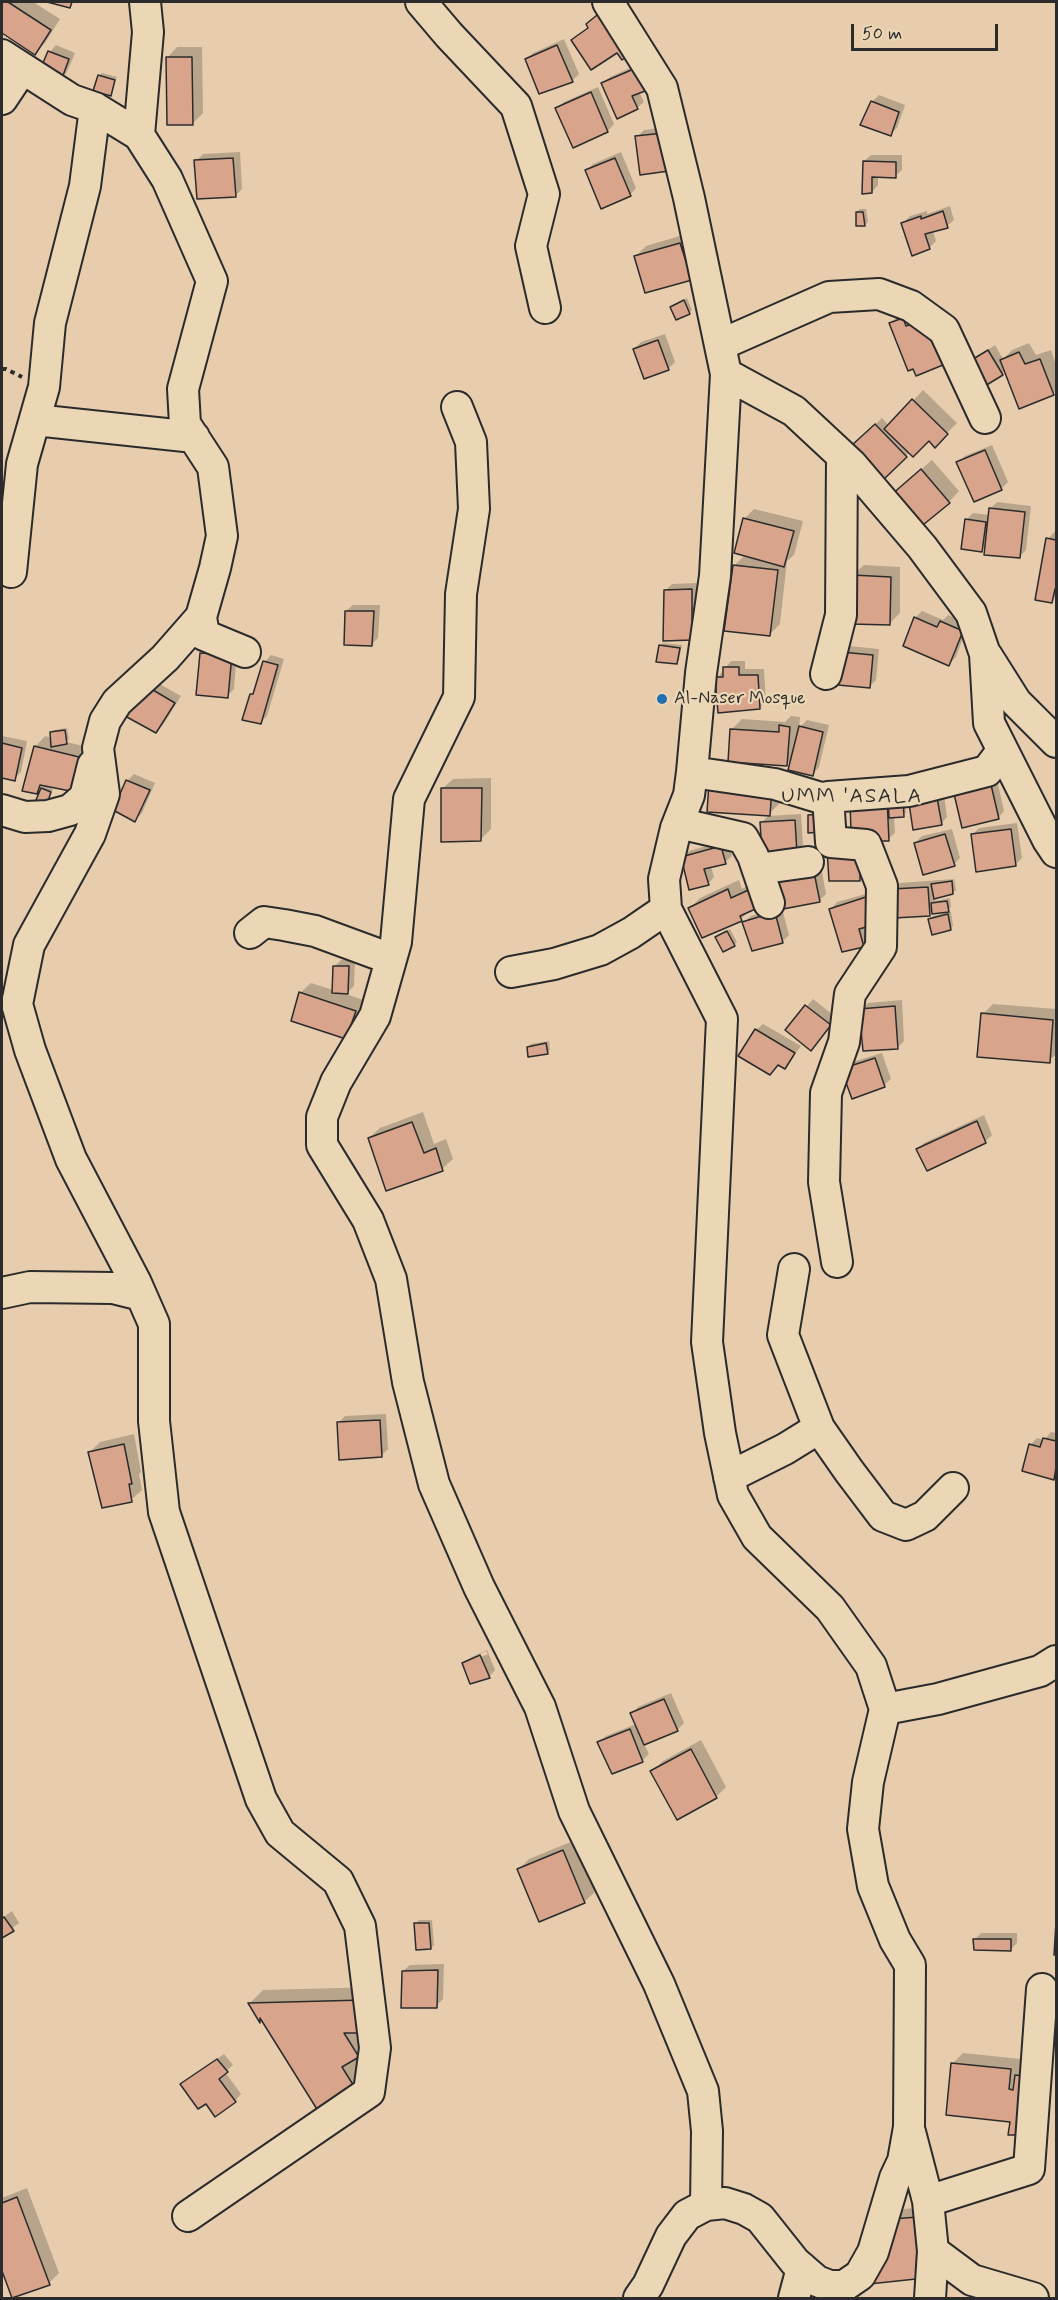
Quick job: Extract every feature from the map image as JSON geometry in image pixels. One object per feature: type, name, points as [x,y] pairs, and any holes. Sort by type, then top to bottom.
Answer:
[{"type":"street","points":[[139,135],[148,32],[145,2]]},
{"type":"street","points":[[421,2],[516,106],[544,194],[531,246],[545,308]]},
{"type":"street","points":[[608,2],[662,88],[689,198],[726,374],[715,576],[701,673],[692,772],[689,795],[678,823],[664,879],[666,909],[722,1019],[707,1341],[720,1433],[733,1495],[757,1537],[830,1608],[871,1666],[885,1709],[868,1782],[863,1828],[873,1886],[895,1940],[910,1965],[909,2127],[903,2161],[895,2178],[873,2252],[861,2275],[844,2286],[830,2286],[817,2281],[802,2268],[760,2218],[744,2209],[725,2203],[706,2205],[687,2215],[671,2236],[648,2285],[639,2298]]},
{"type":"street","points":[[2,99],[12,62],[72,100],[95,108],[139,135],[167,179],[212,281],[183,389],[185,424],[213,467],[222,536],[201,617],[165,658],[117,702],[105,721],[85,797],[70,810],[48,816],[25,817],[2,810]]},
{"type":"street","points":[[11,572],[22,464],[44,387],[50,323],[85,186],[95,108]]},
{"type":"street","points":[[720,345],[829,297],[879,294],[911,306],[944,330],[985,418]]},
{"type":"street","points":[[726,374],[794,411],[852,465],[922,548],[971,613],[985,654],[1016,702],[1056,742]]},
{"type":"street","points":[[457,407],[471,442],[474,509],[461,594],[459,697],[409,799],[396,942],[375,1016],[336,1082],[322,1117],[322,1145],[368,1220],[391,1279],[408,1382],[434,1484],[479,1587],[540,1707],[574,1811],[660,1984],[703,2091],[707,2132],[706,2205]]},
{"type":"street","points":[[35,420],[194,437]]},
{"type":"street","points":[[826,674],[841,615],[842,456]]},
{"type":"street","points":[[201,617],[204,635],[245,652]]},
{"type":"street","points":[[985,654],[989,723],[1056,852]]},
{"type":"street","points":[[98,748],[104,795],[90,834],[29,945],[17,1004],[30,1050],[71,1160],[154,1324],[154,1421],[164,1512],[261,1799],[279,1833],[338,1881],[360,1926],[375,2048],[369,2092],[188,2216]]},
{"type":"street","points":[[692,772],[775,784],[821,798],[909,791],[987,771],[1002,751]]},
{"type":"street","points":[[828,797],[831,842],[866,845],[882,886],[881,946],[850,994],[844,1042],[826,1093],[824,1182],[837,1262]]},
{"type":"street","points":[[678,823],[743,838],[758,869],[769,903]]},
{"type":"street","points":[[758,869],[808,862]]},
{"type":"street","points":[[511,972],[554,964],[600,950],[631,933],[666,909]]},
{"type":"street","points":[[250,933],[264,922],[284,925],[315,931],[391,959]]},
{"type":"street","points":[[794,1269],[783,1335],[819,1428],[883,1516],[906,1525],[924,1516],[953,1488]]},
{"type":"street","points":[[2,1293],[30,1287],[113,1288],[141,1295]]},
{"type":"street","points":[[729,1477],[819,1428]]},
{"type":"street","points":[[885,1709],[938,1699],[1040,1671],[1056,1661]]},
{"type":"street","points":[[928,2201],[1043,2164],[1042,1989]]},
{"type":"street","points":[[909,2127],[928,2201],[933,2251],[930,2298]]},
{"type":"street","points":[[933,2251],[972,2280],[1033,2298]]},
{"type":"street","points":[[794,2298],[802,2268]]},
{"type":"building","points":[[2,2],[8,2],[51,30],[35,55],[2,33]]},
{"type":"building","points":[[47,2],[72,2],[70,8]]},
{"type":"building","points":[[602,11],[631,54],[622,60],[617,53],[591,70],[571,40],[588,28],[586,24]]},
{"type":"building","points":[[557,45],[573,82],[539,94],[525,59]]},
{"type":"building","points":[[48,51],[69,59],[61,81],[40,70]]},
{"type":"building","points":[[166,57],[192,57],[193,125],[167,125]]},
{"type":"building","points":[[636,68],[645,91],[632,96],[638,109],[617,119],[601,83]]},
{"type":"building","points":[[98,75],[115,80],[111,96],[93,91]]},
{"type":"building","points":[[591,92],[608,132],[573,148],[555,108]]},
{"type":"building","points":[[871,101],[899,112],[891,136],[860,125]]},
{"type":"building","points":[[664,133],[669,171],[640,175],[635,136]]},
{"type":"building","points":[[233,158],[236,197],[197,199],[194,160]]},
{"type":"building","points":[[615,158],[631,196],[601,209],[585,170]]},
{"type":"building","points":[[863,161],[896,162],[896,178],[872,177],[872,193],[862,194]]},
{"type":"building","points":[[943,211],[948,228],[925,234],[930,249],[912,256],[901,223]]},
{"type":"building","points":[[856,212],[863,212],[865,226],[856,226]]},
{"type":"building","points":[[680,243],[692,280],[645,293],[634,256]]},
{"type":"building","points":[[684,300],[690,314],[676,320],[670,307]]},
{"type":"building","points":[[903,318],[906,326],[924,320],[943,365],[916,376],[913,369],[908,371],[889,323]]},
{"type":"building","points":[[658,340],[669,370],[644,379],[633,349]]},
{"type":"building","points":[[988,350],[1003,375],[980,389],[965,364]]},
{"type":"building","points":[[1019,352],[1025,364],[1040,359],[1054,395],[1019,409],[1000,360]]},
{"type":"building","points":[[912,399],[948,434],[935,448],[929,441],[913,457],[884,429]]},
{"type":"building","points":[[875,424],[907,457],[883,480],[851,446]]},
{"type":"building","points":[[985,450],[1002,490],[974,502],[956,462]]},
{"type":"building","points":[[921,469],[950,503],[918,529],[891,495]]},
{"type":"building","points":[[989,508],[1025,512],[1020,558],[984,555]]},
{"type":"building","points":[[743,518],[794,531],[784,567],[734,553]]},
{"type":"building","points":[[965,519],[986,522],[982,552],[961,549]]},
{"type":"building","points":[[1046,538],[1056,540],[1056,589],[1052,603],[1035,600]]},
{"type":"building","points":[[733,565],[778,570],[770,636],[724,631]]},
{"type":"building","points":[[852,575],[891,577],[890,625],[851,624]]},
{"type":"building","points":[[692,589],[692,640],[663,641],[664,590]]},
{"type":"building","points":[[345,611],[374,611],[372,646],[344,645]]},
{"type":"building","points":[[914,617],[937,627],[940,621],[963,631],[949,666],[903,646]]},
{"type":"building","points":[[659,645],[680,648],[677,664],[656,662]]},
{"type":"building","points":[[841,652],[873,655],[870,688],[838,685]]},
{"type":"building","points":[[200,653],[232,654],[228,698],[196,695]]},
{"type":"building","points":[[263,661],[278,665],[261,724],[242,720]]},
{"type":"building","points":[[723,667],[739,667],[739,675],[758,675],[760,709],[718,713],[715,677],[723,677]]},
{"type":"building","points":[[148,687],[175,703],[156,733],[125,716]]},
{"type":"building","points":[[779,725],[790,727],[787,766],[728,762],[730,729],[779,732]]},
{"type":"building","points":[[799,726],[823,732],[813,776],[788,770]]},
{"type":"building","points":[[65,730],[67,744],[51,747],[50,732]]},
{"type":"building","points":[[2,743],[22,748],[15,781],[2,778]]},
{"type":"building","points":[[34,746],[79,757],[70,791],[40,785],[37,794],[22,791]]},
{"type":"building","points":[[989,776],[999,819],[962,828],[952,785]]},
{"type":"building","points":[[126,780],[150,790],[135,822],[113,810]]},
{"type":"building","points":[[709,783],[772,787],[770,816],[707,812]]},
{"type":"building","points":[[41,788],[51,792],[47,804],[36,800]]},
{"type":"building","points":[[441,788],[482,788],[481,841],[441,842]]},
{"type":"building","points":[[936,792],[942,825],[913,830],[908,797]]},
{"type":"building","points":[[887,798],[889,841],[875,841],[851,834],[850,800]]},
{"type":"building","points":[[888,798],[903,798],[904,817],[889,818]]},
{"type":"building","points":[[820,814],[820,832],[808,833],[808,815]]},
{"type":"building","points":[[795,820],[797,853],[762,854],[760,822]]},
{"type":"building","points":[[1011,829],[1016,866],[976,872],[971,834]]},
{"type":"building","points":[[945,834],[955,866],[923,875],[914,843]]},
{"type":"building","points":[[721,846],[726,864],[704,869],[709,885],[689,890],[681,857]]},
{"type":"building","points":[[860,848],[860,881],[829,881],[827,849]]},
{"type":"building","points":[[813,867],[820,902],[783,909],[776,873]]},
{"type":"building","points":[[952,881],[953,894],[934,899],[931,884]]},
{"type":"building","points":[[757,886],[764,905],[740,916],[742,921],[702,938],[688,908],[728,889],[731,898]]},
{"type":"building","points":[[928,887],[930,916],[894,918],[892,889]]},
{"type":"building","points":[[866,897],[874,925],[859,929],[864,947],[842,952],[829,909]]},
{"type":"building","points":[[947,901],[949,912],[932,914],[931,903]]},
{"type":"building","points":[[775,912],[783,943],[752,951],[742,922]]},
{"type":"building","points":[[948,914],[951,930],[932,935],[928,919]]},
{"type":"building","points":[[727,931],[735,946],[723,952],[715,937]]},
{"type":"building","points":[[333,966],[349,966],[348,994],[332,993]]},
{"type":"building","points":[[299,992],[356,1011],[346,1039],[291,1021]]},
{"type":"building","points":[[805,1005],[831,1025],[811,1051],[785,1030]]},
{"type":"building","points":[[895,1006],[898,1049],[863,1051],[859,1009]]},
{"type":"building","points":[[981,1013],[1053,1020],[1050,1063],[977,1057]]},
{"type":"building","points":[[755,1029],[795,1053],[785,1069],[778,1065],[770,1075],[738,1056]]},
{"type":"building","points":[[546,1043],[548,1054],[528,1057],[527,1047]]},
{"type":"building","points":[[875,1058],[885,1087],[852,1099],[841,1069]]},
{"type":"building","points":[[977,1121],[986,1143],[927,1171],[916,1149]]},
{"type":"building","points":[[412,1122],[424,1153],[436,1148],[443,1171],[386,1191],[368,1138]]},
{"type":"building","points":[[380,1420],[382,1457],[339,1460],[337,1422]]},
{"type":"building","points":[[1043,1438],[1056,1441],[1054,1480],[1022,1471],[1029,1444],[1040,1447]]},
{"type":"building","points":[[124,1444],[132,1484],[129,1484],[132,1502],[102,1508],[88,1452]]},
{"type":"building","points":[[480,1655],[490,1678],[470,1684],[462,1663]]},
{"type":"building","points":[[664,1699],[678,1731],[644,1745],[630,1713]]},
{"type":"building","points":[[630,1729],[643,1762],[612,1774],[597,1742]]},
{"type":"building","points":[[691,1749],[717,1798],[677,1820],[650,1771]]},
{"type":"building","points":[[563,1850],[585,1903],[539,1922],[517,1869]]},
{"type":"building","points":[[4,1917],[14,1931],[2,1938],[2,1918]]},
{"type":"building","points":[[1056,1922],[1056,1955],[1054,1955]]},
{"type":"building","points":[[414,1923],[429,1923],[431,1949],[416,1950]]},
{"type":"building","points":[[973,1939],[1011,1939],[1011,1951],[974,1950]]},
{"type":"building","points":[[438,1970],[437,2008],[401,2008],[402,1971]]},
{"type":"building","points":[[364,2000],[368,2033],[344,2033],[359,2057],[342,2067],[357,2091],[320,2114],[260,2018],[260,2023],[248,2003]]},
{"type":"building","points":[[217,2059],[228,2072],[219,2079],[236,2102],[215,2117],[206,2104],[198,2109],[180,2084]]},
{"type":"building","points":[[951,2063],[1011,2069],[1009,2089],[1013,2090],[1015,2075],[1025,2076],[1019,2135],[1008,2135],[1010,2122],[946,2115]]},
{"type":"building","points":[[17,2197],[50,2285],[12,2298],[2,2271],[2,2203]]},
{"type":"building","points":[[918,2217],[916,2279],[869,2284],[892,2219]]},
{"type":"place","name":"Al-Naser Mosque","points":[[662,699]]},
{"type":"district","name":"UMM 'ASALA","points":[[852,798]]}]
